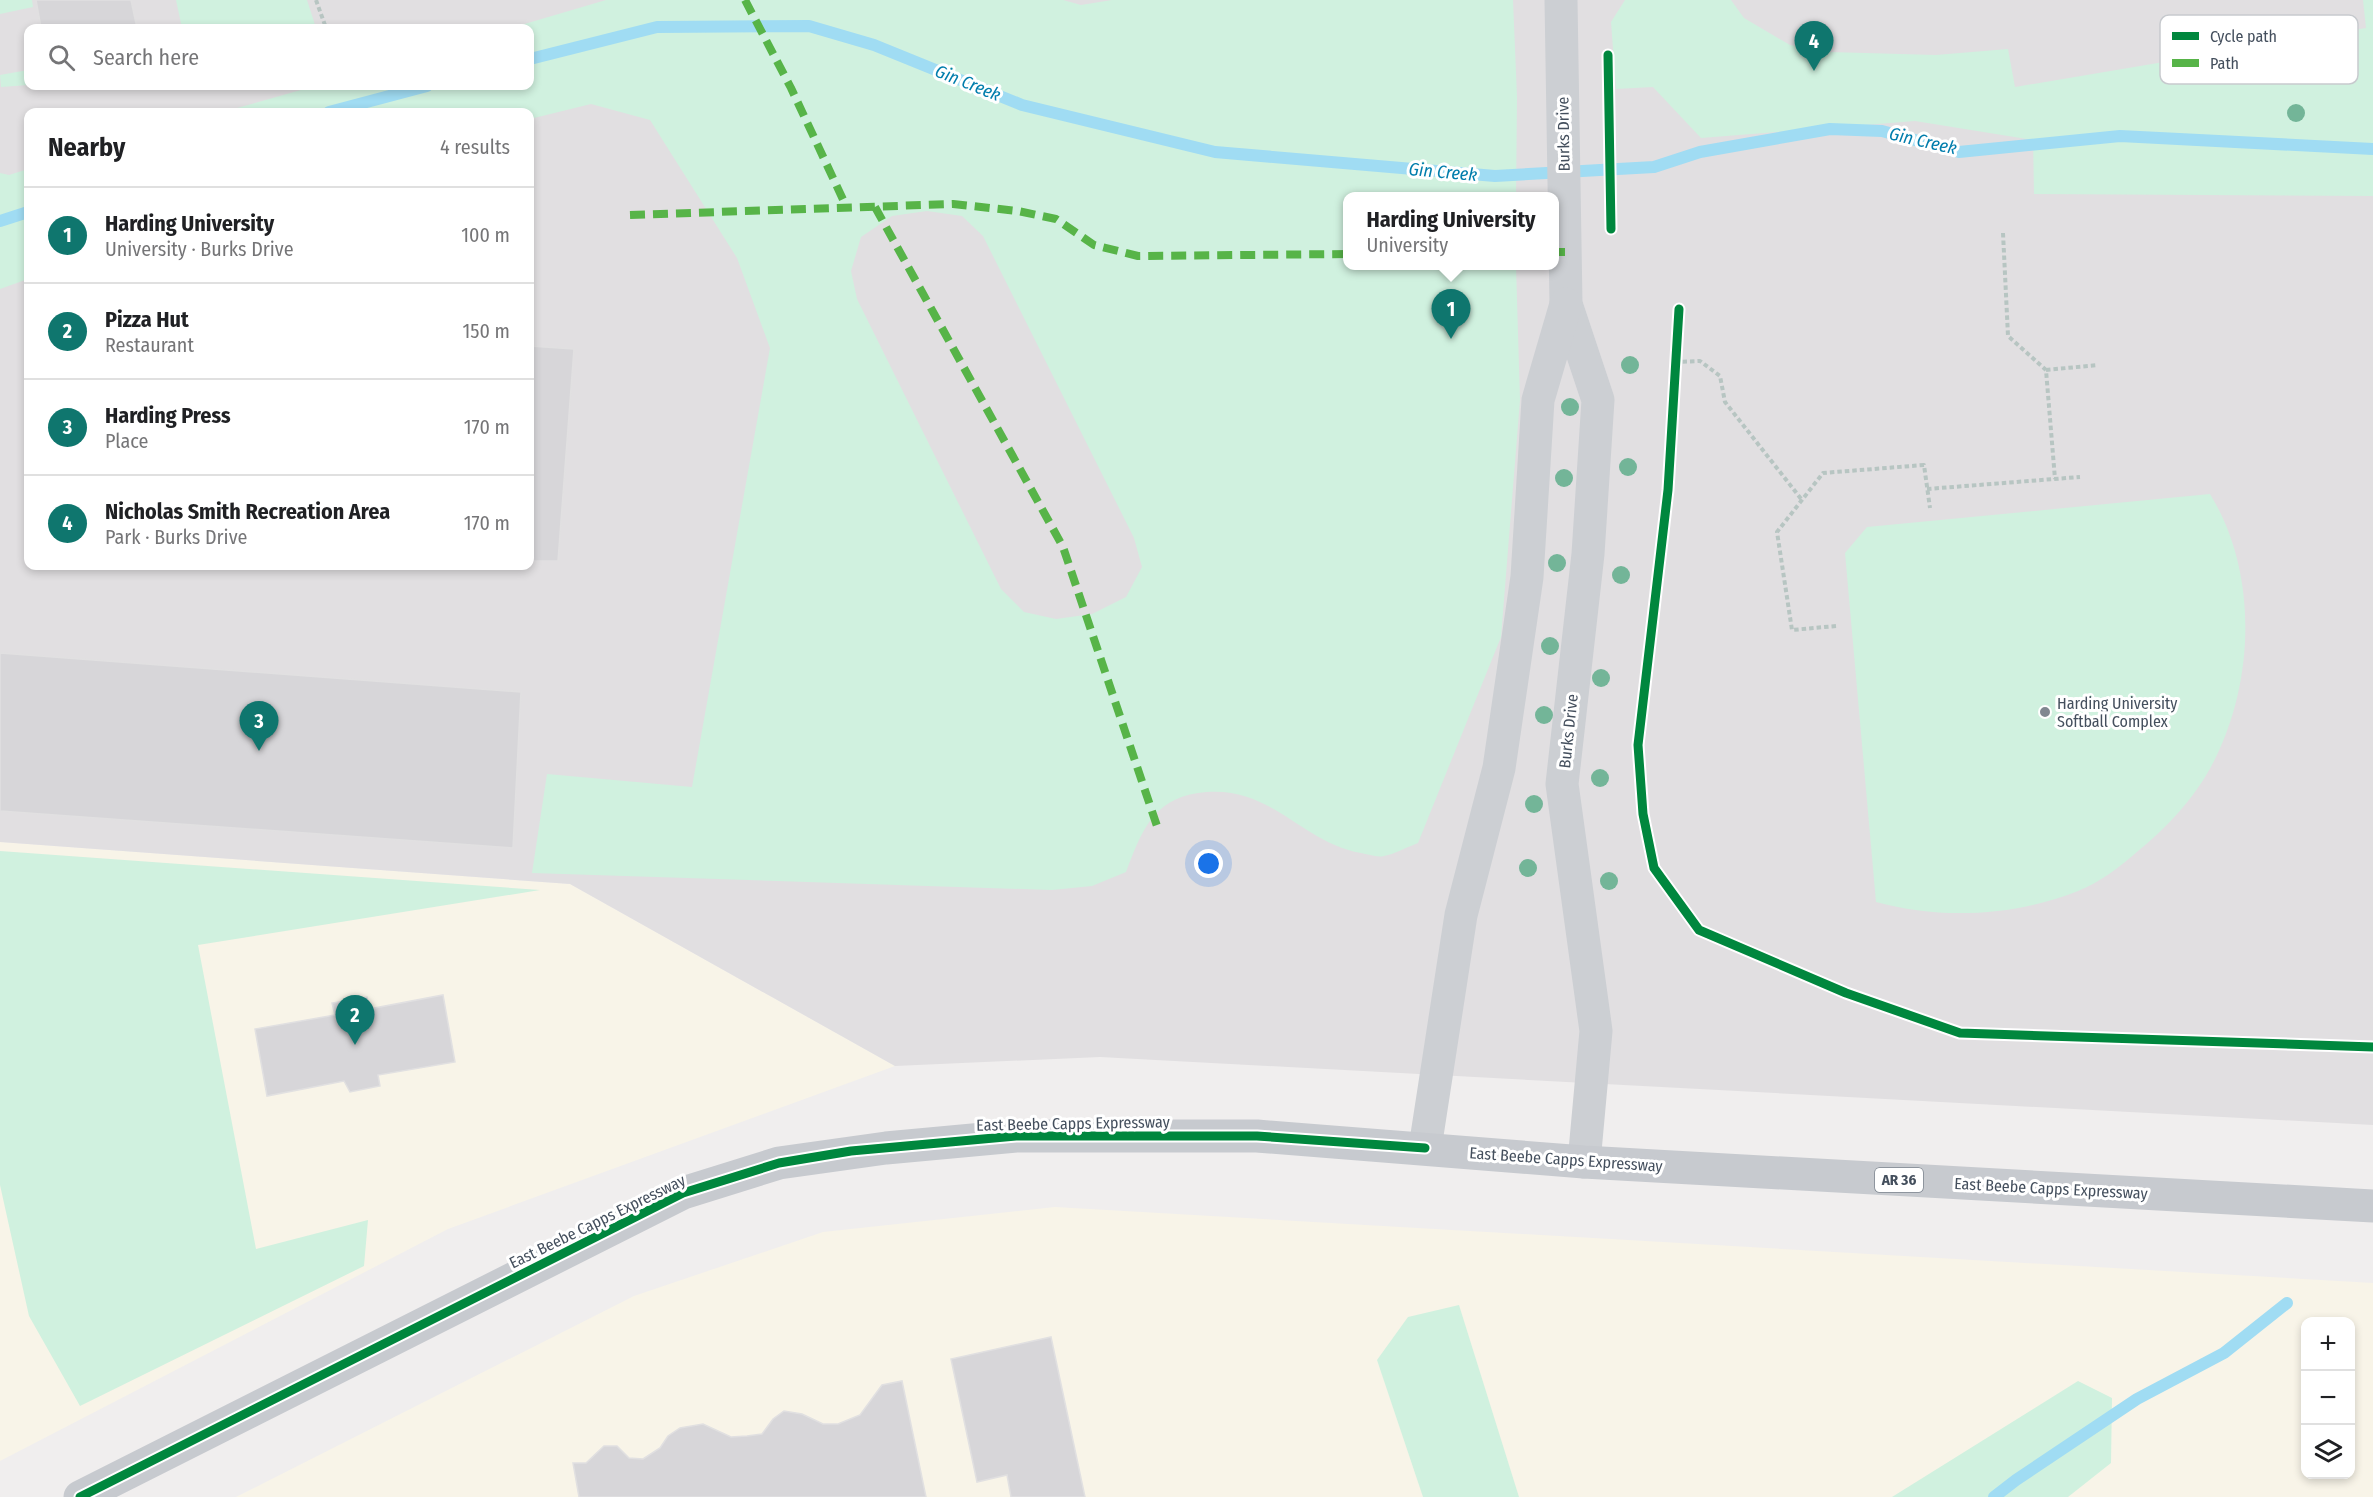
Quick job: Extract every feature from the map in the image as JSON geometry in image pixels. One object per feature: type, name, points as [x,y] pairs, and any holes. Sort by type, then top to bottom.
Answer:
[{"type":"main road","name":"East Beebe Capps Expressway","points":[[80,1497],[683,1193],[779,1163],[851,1151],[1016,1136],[1257,1136],[1584,1162],[2373,1206]]},
{"type":"street","name":"Burks Drive","points":[[1425,1148],[1461,915],[1499,768],[1527,577],[1538,399],[1566,304],[1561,0]]},
{"type":"street","name":"Burks Drive","points":[[1566,304],[1598,400],[1588,554],[1562,784],[1596,1031],[1584,1162]]},
{"type":"path","points":[[316,0],[325,24]]},
{"type":"path","points":[[2003,233],[2008,336],[2046,370],[2055,479]]},
{"type":"path","points":[[1674,373],[1676,351]]},
{"type":"path","points":[[1675,362],[1700,361],[1720,376],[1725,402],[1802,500]]},
{"type":"path","points":[[2046,370],[2098,365]]},
{"type":"path","points":[[1836,626],[1792,630],[1777,532],[1823,473],[1924,465],[1930,508]]},
{"type":"path","points":[[1927,489],[2080,477]]},
{"type":"shaded area","points":[[0,0],[2373,0],[2373,1125],[1100,1057],[895,1066],[570,884],[0,842]]},
{"type":"shaded area","points":[[0,842],[570,884],[895,1066],[448,1229],[0,1461]]},
{"type":"shaded area","points":[[1055,1207],[2373,1283],[2373,1497],[236,1497],[634,1296],[823,1232]]},
{"type":"green space","points":[[0,0],[32,0],[33,7],[0,14]]},
{"type":"green space","points":[[176,0],[307,0],[315,24],[181,24]]},
{"type":"green space","points":[[606,0],[1063,0],[1081,5],[1112,0],[1513,0],[1517,97],[1516,192],[1343,192],[1343,270],[1516,270],[1520,400],[1501,637],[1418,843],[1381,856],[1361,853],[1339,847],[1265,804],[1245,796],[1223,792],[1198,793],[1169,803],[1150,820],[1126,872],[1092,886],[1052,890],[532,873],[547,774],[692,787],[770,348],[737,258],[650,120],[591,104],[534,118],[534,108],[237,108],[301,90],[534,90],[534,24],[525,24]],"holes":[[[927,211],[962,216],[983,236],[1134,538],[1142,567],[1126,597],[1092,614],[1056,619],[1024,612],[1001,589],[857,299],[851,271],[861,237],[892,216]]]},
{"type":"green space","points":[[1625,0],[1731,0],[1744,18],[1790,45],[1829,52],[1936,55],[2008,49],[2015,87],[2160,63],[2160,84],[2358,84],[2358,29],[2366,28],[2363,0],[2373,0],[2373,196],[2034,194],[2033,140],[1915,121],[1701,138],[1653,87],[1616,89],[1611,22]]},
{"type":"green space","points":[[24,71],[24,85],[1,87],[0,75]]},
{"type":"green space","points":[[24,170],[24,280],[0,289],[0,173],[9,175]]},
{"type":"green space","name":"Harding University Softball Complex","points":[[2210,494],[2226,525],[2237,557],[2243,591],[2245,626],[2243,661],[2228,729],[2207,774],[2181,810],[2149,842],[2110,874],[2086,888],[2054,899],[2029,906],[1978,913],[1926,911],[1876,902],[1845,553],[1867,527]]},
{"type":"green space","points":[[0,851],[540,890],[198,945],[256,1249],[368,1220],[364,1266],[80,1406],[29,1316],[0,1185]]},
{"type":"green space","points":[[1459,1305],[1519,1497],[1423,1497],[1377,1360],[1408,1317]]},
{"type":"green space","points":[[2078,1381],[2112,1398],[2111,1463],[2068,1497],[1892,1497]]},
{"type":"building","points":[[36,0],[131,0],[136,24],[40,24]]},
{"type":"building","points":[[534,346],[574,349],[558,561],[534,561]]},
{"type":"building","points":[[0,653],[521,692],[513,848],[0,811]]},
{"type":"building","points":[[443,995],[455,1062],[378,1075],[380,1086],[350,1092],[344,1081],[267,1096],[255,1029],[335,1015],[332,1003],[367,997],[369,1009]]},
{"type":"building","points":[[1051,1337],[1085,1497],[1011,1497],[1007,1475],[977,1482],[951,1359]]},
{"type":"building","points":[[902,1381],[926,1497],[579,1497],[573,1463],[586,1463],[604,1446],[617,1446],[629,1458],[643,1459],[660,1448],[668,1436],[680,1428],[703,1424],[731,1437],[762,1434],[773,1419],[784,1411],[802,1414],[823,1424],[838,1424],[860,1415],[882,1385]]},
{"type":"waterway","name":"Gin Creek","points":[[534,58],[657,27],[809,26],[874,45],[1022,105],[1215,152],[1495,176],[1654,167],[1700,152],[1830,129],[1882,131],[1959,152],[2120,136],[2373,149]]},
{"type":"waterway","name":"Gin Creek","points":[[344,108],[412,90]]},
{"type":"waterway","name":"Gin Creek","points":[[0,221],[24,213]]},
{"type":"waterway","points":[[1994,1497],[2137,1399],[2224,1353],[2287,1303]]},
{"type":"marked path","points":[[745,0],[791,88],[847,208]]},
{"type":"marked path","points":[[630,215],[953,204],[1018,211],[1056,219],[1094,245],[1138,256],[1343,254]]},
{"type":"marked path","points":[[875,207],[1063,547],[1158,829]]},
{"type":"marked path","points":[[1559,252],[1565,252]]},
{"type":"cycle path","points":[[1608,55],[1611,229]]},
{"type":"cycle path","points":[[1679,309],[1668,490],[1638,745],[1643,814],[1654,868],[1699,930],[1846,993],[1960,1033],[2373,1047]]},
{"type":"cycle path","points":[[80,1497],[683,1193],[779,1163],[851,1151],[1016,1136],[1257,1136],[1425,1148]]},
{"type":"place","name":"Nicholas Smith Recreation Area","points":[[1814,71]]},
{"type":"place","name":"Harding University","points":[[1451,339]]},
{"type":"place","name":"Harding University Softball Complex","points":[[2045,712]]},
{"type":"place","name":"Harding Press","points":[[259,751]]},
{"type":"place","name":"Pizza Hut","points":[[355,1045]]}]
